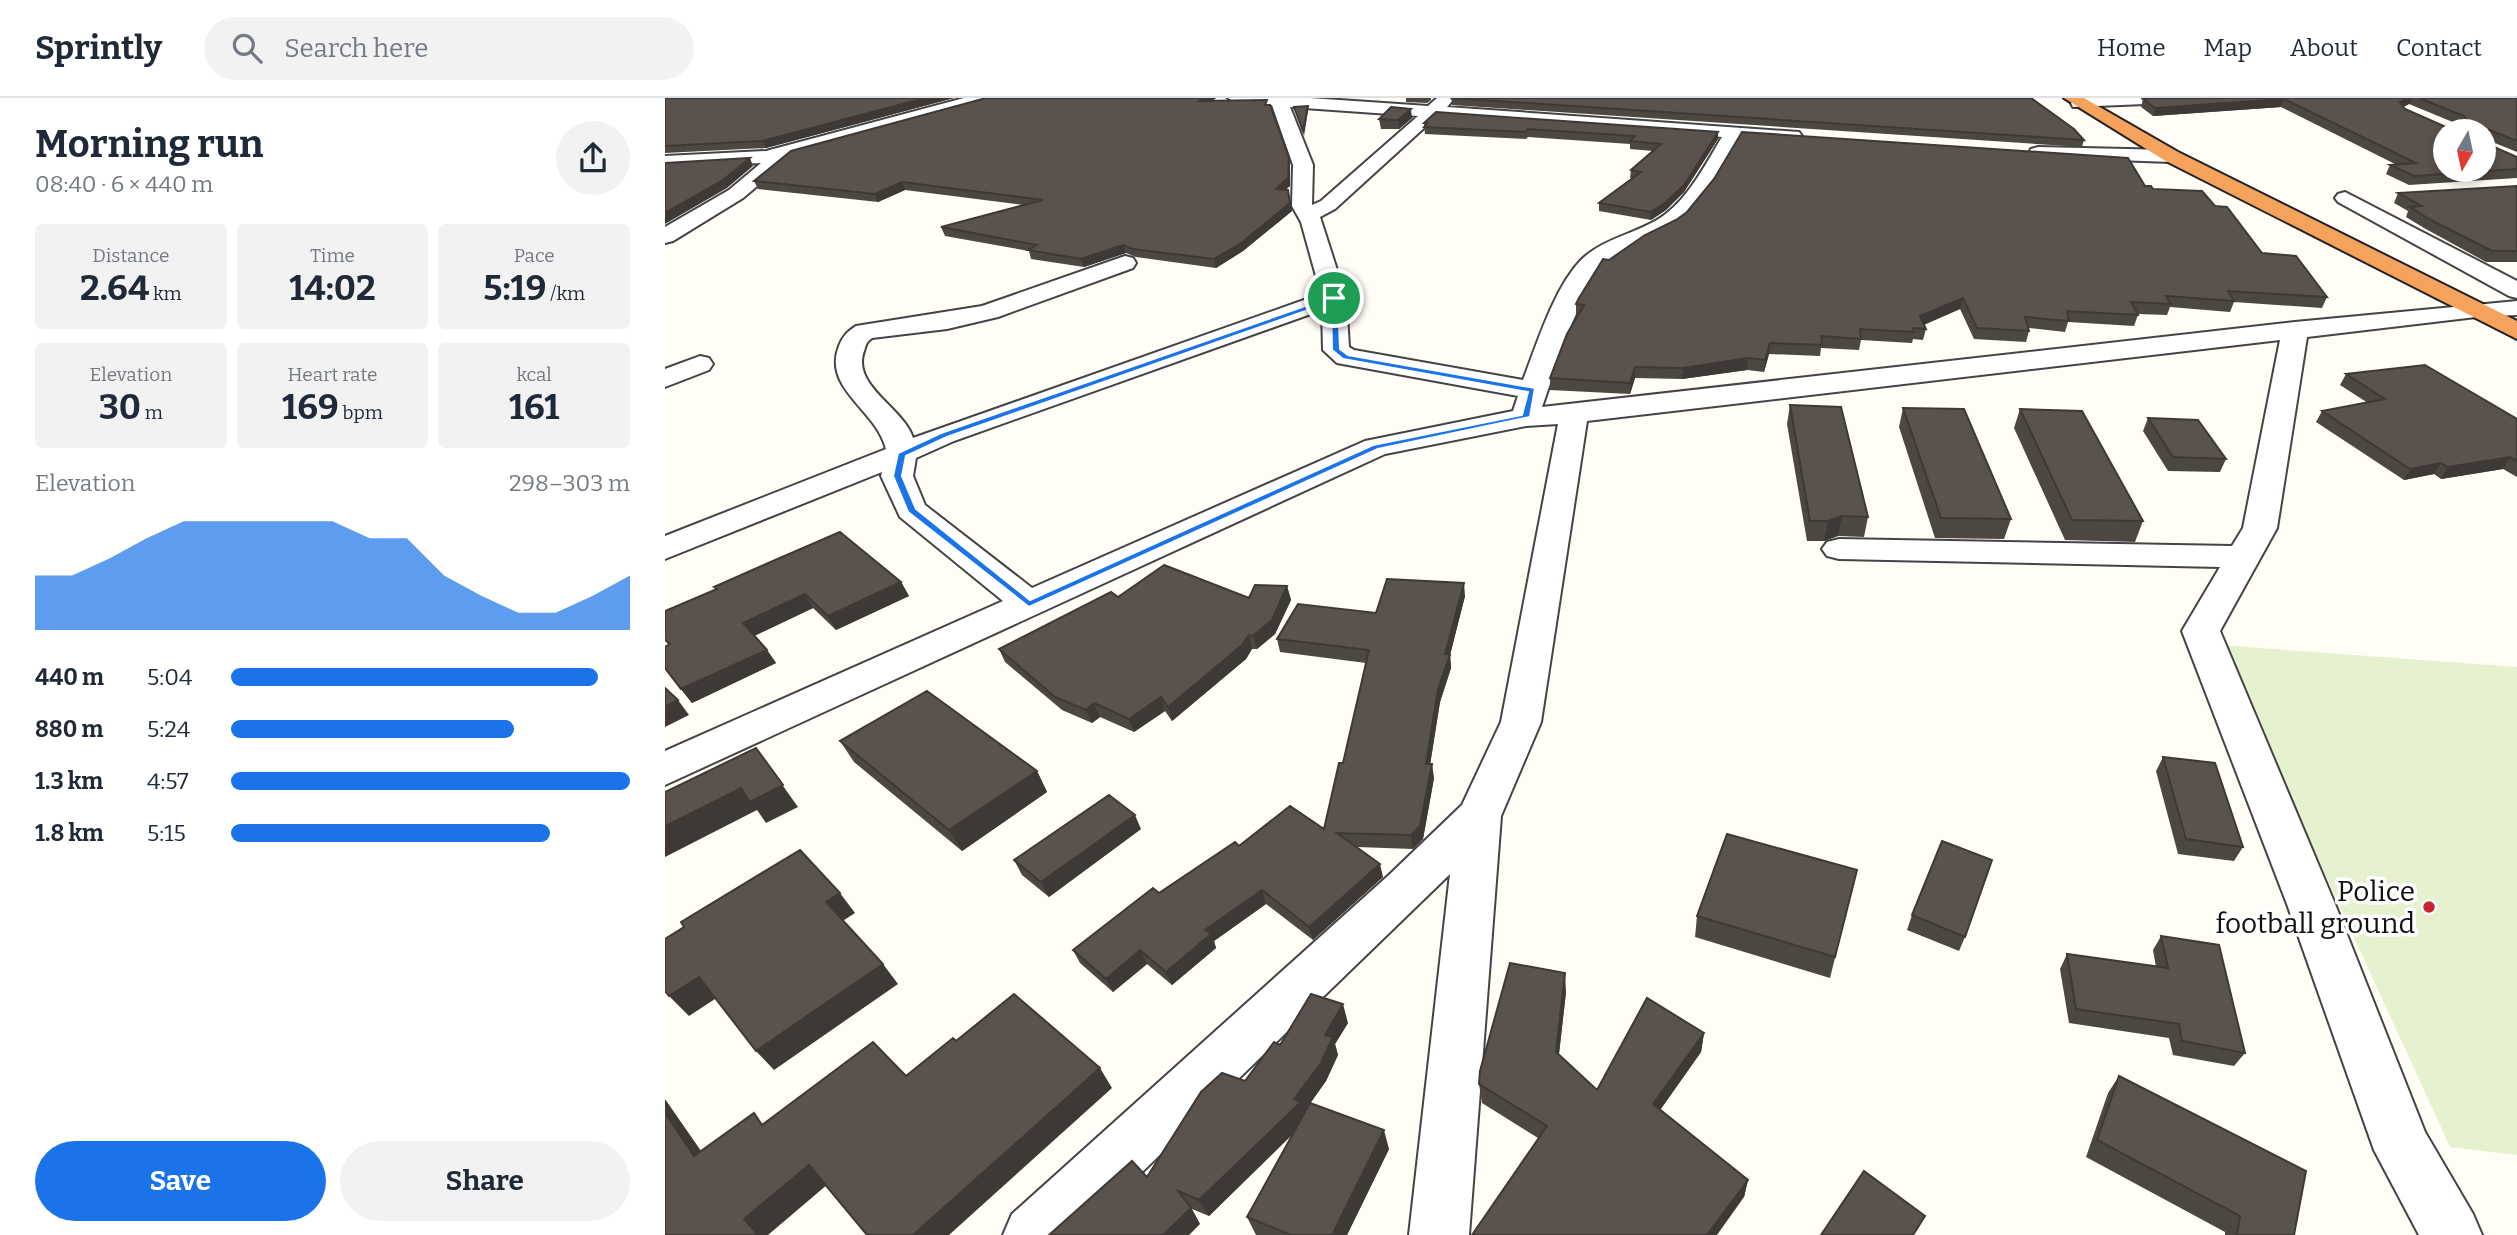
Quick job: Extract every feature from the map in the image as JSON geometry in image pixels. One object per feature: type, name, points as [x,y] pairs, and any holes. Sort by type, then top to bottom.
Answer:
[{"type":"highway","points":[[2076,101],[2171,156],[2517,331]]},
{"type":"street","points":[[665,162],[767,157],[983,98]]},
{"type":"street","points":[[1236,98],[1814,138]]},
{"type":"street","points":[[1308,215],[1328,205],[1449,98]]},
{"type":"street","points":[[2076,101],[2169,98]]},
{"type":"street","points":[[1279,101],[1303,165],[1302,206],[1312,222],[1334,298],[1336,350],[1346,357],[1574,414],[2295,330],[2517,307]]},
{"type":"street","points":[[1628,125],[1645,111]]},
{"type":"street","points":[[1529,404],[1569,302],[1589,264],[1671,221],[1703,182],[1734,132]]},
{"type":"street","points":[[2016,151],[2070,155],[2171,156]]},
{"type":"street","points":[[665,236],[736,194],[786,152]]},
{"type":"street","points":[[2386,196],[2344,198],[2517,291]]},
{"type":"street","points":[[1029,604],[911,510],[897,476],[902,454],[897,433],[850,376],[847,360],[856,337],[875,328],[947,321],[989,312],[1125,263]]},
{"type":"street","points":[[665,549],[944,435],[1334,298]]},
{"type":"street","points":[[2295,330],[2260,528],[2201,631],[2311,904],[2403,1150],[2452,1235]]},
{"type":"street","points":[[665,379],[700,364]]},
{"type":"street","points":[[665,769],[1376,447],[1529,404]]},
{"type":"street","points":[[1439,1235],[1479,816],[1521,722],[1574,414]]},
{"type":"street","points":[[1839,550],[2244,557]]},
{"type":"street","points":[[1033,1235],[1396,898],[1479,816]]},
{"type":"green space","name":"Police football ground","points":[[2220,645],[2517,667],[2517,1155],[2450,1147]]},
{"type":"building","points":[[665,98],[925,98],[762,141],[665,146]]},
{"type":"building","points":[[986,98],[1267,100],[1265,105],[1270,105],[1289,158],[1288,178],[1276,189],[1288,190],[1290,203],[1241,243],[1214,259],[1133,249],[1123,245],[1081,259],[1028,250],[1037,245],[941,227],[1043,200],[902,182],[875,194],[754,181],[791,151]]},
{"type":"building","points":[[1452,98],[2031,98],[2074,129],[2084,140]]},
{"type":"building","points":[[2408,98],[2400,102],[2405,109],[2433,121],[2433,175],[2414,176],[2390,165],[2416,163],[2284,99],[2155,108],[2143,99]]},
{"type":"building","points":[[2419,98],[2517,98],[2517,141],[2496,133],[2496,119],[2466,119]]},
{"type":"building","points":[[1308,106],[1303,131],[1294,107]]},
{"type":"building","points":[[1391,107],[1411,109],[1398,120],[1379,119]]},
{"type":"building","points":[[1436,112],[1718,132],[1685,184],[1651,212],[1599,203],[1641,172],[1631,170],[1661,144],[1630,141],[1635,136],[1528,129],[1526,132],[1424,127],[1427,123],[1424,123]]},
{"type":"building","points":[[1742,132],[2128,158],[2145,186],[2151,186],[2153,189],[2202,191],[2215,206],[2227,207],[2262,253],[2296,256],[2327,297],[2228,291],[2234,301],[2166,296],[2171,304],[2131,302],[2138,315],[2067,311],[2069,321],[2025,317],[2029,331],[1977,328],[1963,298],[1920,316],[1926,329],[1913,328],[1914,332],[1860,329],[1861,339],[1821,336],[1822,345],[1770,343],[1765,360],[1748,358],[1683,368],[1635,367],[1630,383],[1550,378],[1567,334],[1584,305],[1576,304],[1603,259],[1609,260],[1645,235],[1687,212],[1714,179]]},
{"type":"building","points":[[2496,148],[2517,157],[2517,169],[2496,170]]},
{"type":"building","points":[[750,158],[723,180],[665,213],[665,163]]},
{"type":"building","points":[[2517,186],[2517,251],[2492,251],[2429,219],[2410,207],[2422,206],[2398,193]]},
{"type":"building","points":[[2425,365],[2517,419],[2517,461],[2510,457],[2448,467],[2441,463],[2410,469],[2322,411],[2385,399],[2346,374]]},
{"type":"building","points":[[1790,405],[1841,407],[1868,517],[1842,516],[1828,521],[1810,521]]},
{"type":"building","points":[[1903,408],[1964,409],[2011,519],[1941,518]]},
{"type":"building","points":[[2020,409],[2082,411],[2143,521],[2072,520]]},
{"type":"building","points":[[2148,418],[2198,420],[2226,459],[2173,457]]},
{"type":"building","points":[[840,532],[901,582],[828,616],[805,594],[743,623],[767,650],[681,689],[665,668],[665,647],[670,644],[665,639],[665,611]]},
{"type":"building","points":[[1164,565],[1249,598],[1255,585],[1287,586],[1272,620],[1253,636],[1249,635],[1242,645],[1168,707],[1161,697],[1129,719],[1094,703],[1086,710],[1055,697],[999,649],[1111,592],[1118,597]]},
{"type":"building","points":[[1387,579],[1464,583],[1445,654],[1450,655],[1438,689],[1426,764],[1432,764],[1420,826],[1411,835],[1337,833],[1380,864],[1309,927],[1262,890],[1205,930],[1211,934],[1166,972],[1140,950],[1106,979],[1073,950],[1153,888],[1159,893],[1235,842],[1239,846],[1290,806],[1324,829],[1339,763],[1343,763],[1369,650],[1277,639],[1298,604],[1376,613]]},
{"type":"building","points":[[665,688],[678,700],[665,707]]},
{"type":"building","points":[[927,691],[1037,771],[949,830],[840,741]]},
{"type":"building","points":[[756,748],[783,785],[750,802],[741,788],[665,826],[665,792]]},
{"type":"building","points":[[2163,757],[2215,763],[2243,847],[2186,839]]},
{"type":"building","points":[[1109,795],[1135,815],[1041,882],[1014,860]]},
{"type":"building","points":[[1727,834],[1857,870],[1835,957],[1697,916]]},
{"type":"building","points":[[1942,841],[1992,860],[1965,937],[1912,915]]},
{"type":"building","points":[[800,850],[840,893],[826,902],[883,964],[756,1051],[699,977],[669,996],[665,991],[665,939],[684,927],[681,922]]},
{"type":"building","points":[[2161,936],[2219,945],[2245,1053],[2182,1041],[2179,1024],[2076,1009],[2067,954],[2168,968]]},
{"type":"building","points":[[1510,963],[1565,973],[1556,1052],[1597,1090],[1647,998],[1704,1033],[1653,1104],[1748,1180],[1707,1235],[1472,1235],[1547,1126],[1479,1084],[1480,1071]]},
{"type":"building","points":[[1014,994],[1100,1068],[913,1235],[867,1235],[809,1165],[744,1219],[758,1235],[665,1235],[665,1113],[694,1156],[754,1113],[762,1125],[873,1042],[906,1076],[953,1038],[956,1041]]},
{"type":"building","points":[[1311,994],[1343,1004],[1325,1035],[1333,1037],[1321,1063],[1294,1099],[1301,1102],[1199,1200],[1178,1191],[1191,1208],[1163,1235],[1049,1235],[1132,1161],[1147,1177],[1201,1092],[1222,1073],[1245,1081],[1274,1042],[1280,1045]]},
{"type":"building","points":[[2119,1076],[2306,1171],[2294,1235],[2237,1235],[2240,1216],[2097,1140]]},
{"type":"building","points":[[1310,1103],[1384,1130],[1332,1235],[1291,1235],[1247,1217]]},
{"type":"building","points":[[1864,1171],[1925,1216],[1913,1235],[1821,1235]]},
{"type":"place","name":"Police football ground","points":[[2429,907]]},
{"type":"route","points":[[1334,298],[1336,350],[1346,357],[1532,390],[1526,417],[1376,447],[1029,604],[911,510],[897,476],[902,454],[944,435],[1334,298]]}]
